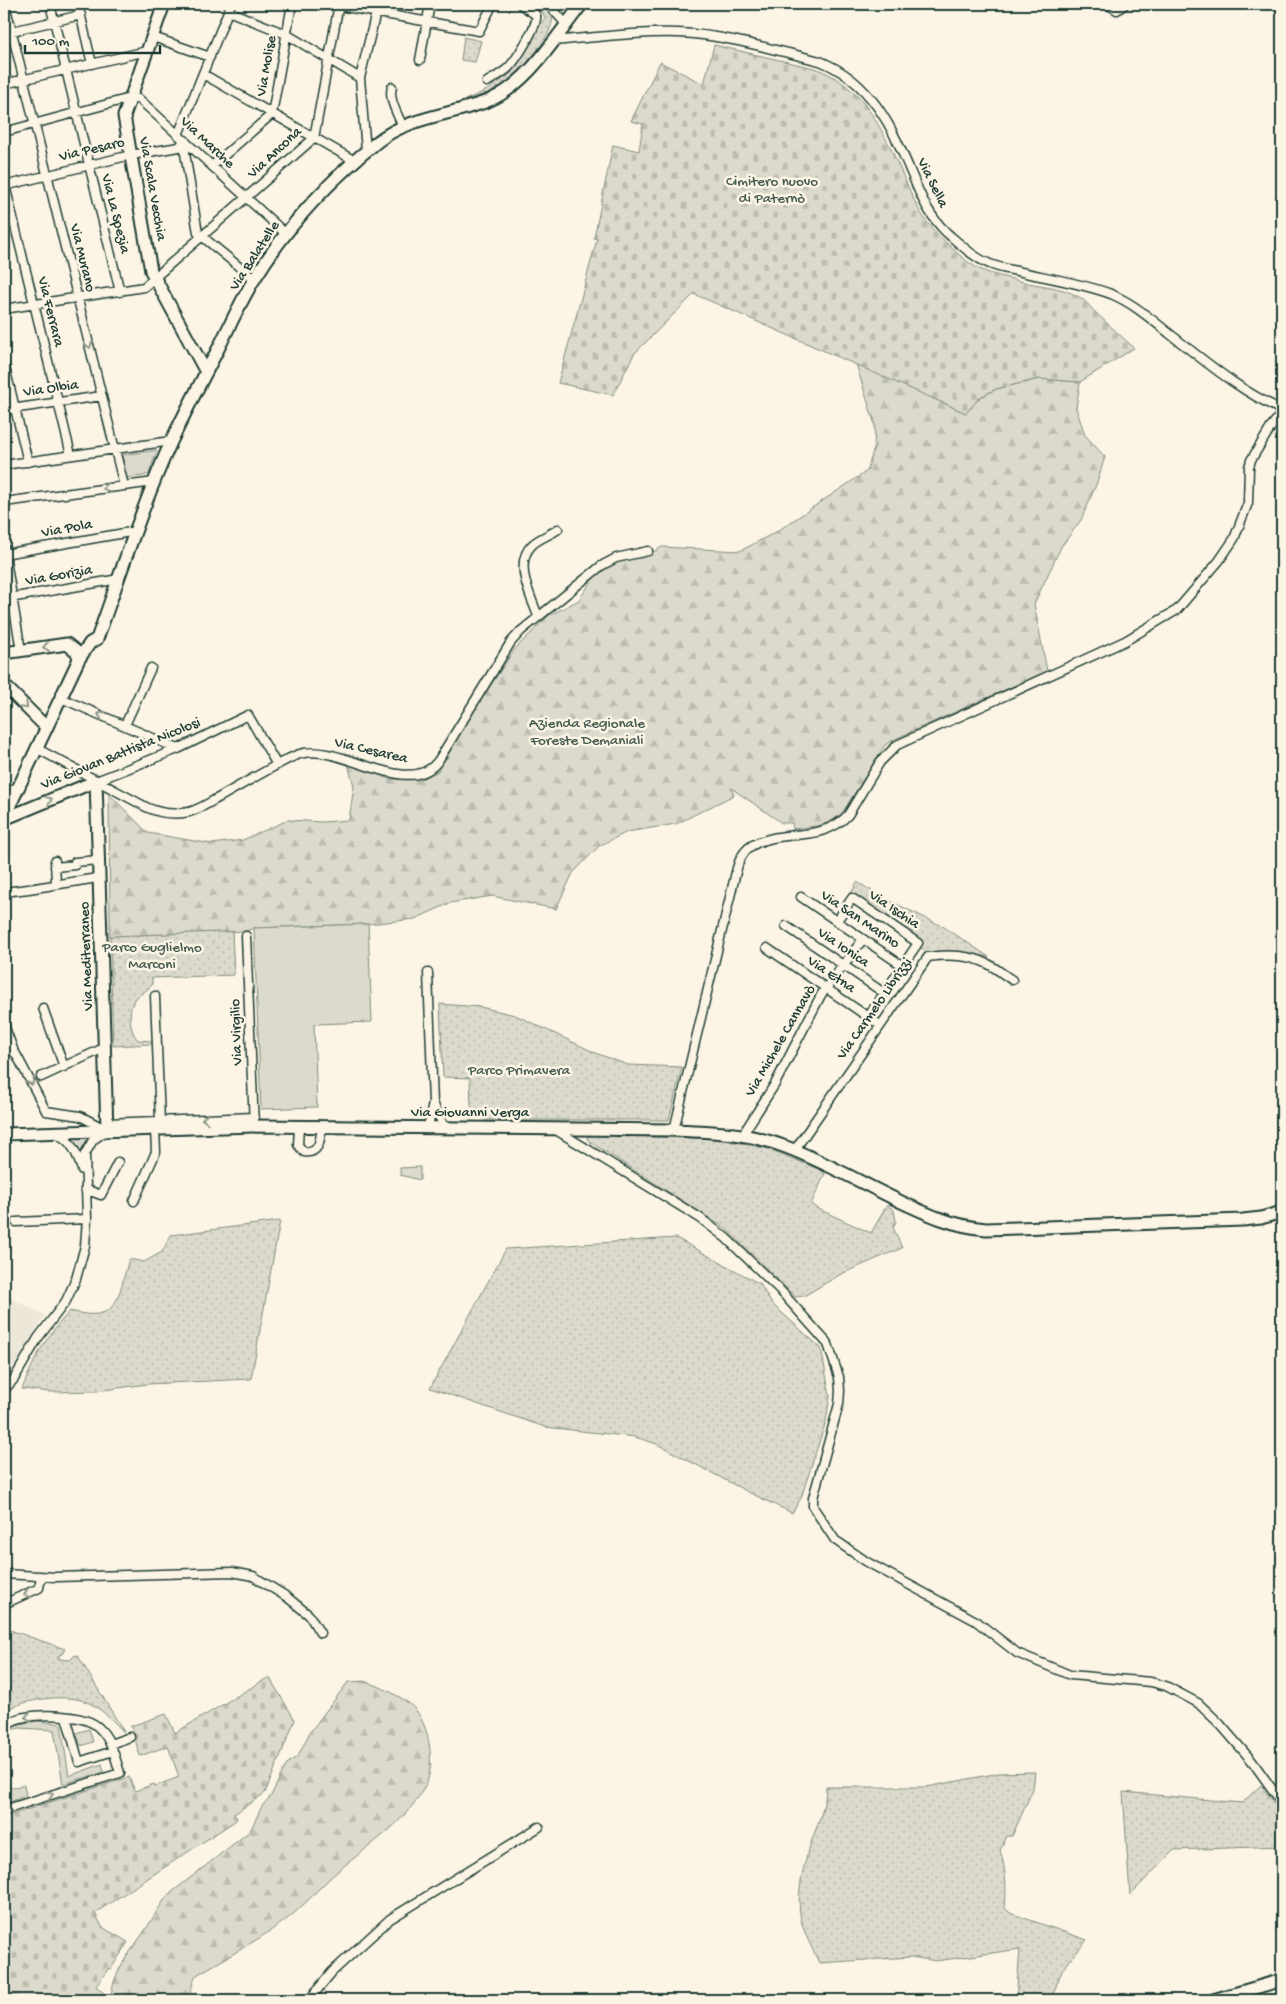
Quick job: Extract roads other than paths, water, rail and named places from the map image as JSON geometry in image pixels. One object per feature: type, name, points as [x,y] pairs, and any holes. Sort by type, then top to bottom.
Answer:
[{"type":"street","name":"Via Murano","points":[[5,4],[8,32],[24,79],[124,486]]},
{"type":"street","name":"Via La Spezia","points":[[50,4],[120,292]]},
{"type":"street","points":[[78,4],[78,15],[92,64]]},
{"type":"street","name":"Via Scala Vecchia","points":[[164,4],[124,116],[154,279],[206,372]]},
{"type":"street","name":"Via Molise","points":[[212,166],[272,114],[292,4]]},
{"type":"street","points":[[329,4],[479,31],[493,4]]},
{"type":"street","points":[[366,151],[360,78],[378,4]]},
{"type":"street","points":[[420,60],[430,4]]},
{"type":"street","points":[[487,82],[507,69],[514,61],[537,22],[536,15],[520,4]]},
{"type":"street","points":[[548,4],[566,24]]},
{"type":"street","name":"Via Balatelle","points":[[4,818],[44,732],[64,699],[79,659],[90,643],[97,639],[154,482],[171,441],[254,279],[307,208],[354,161],[380,139],[403,127],[433,116],[490,100],[512,88],[525,76],[582,4]]},
{"type":"street","points":[[1108,4],[1117,10],[1125,4]]},
{"type":"street","name":"Via Ancona","points":[[4,309],[144,288],[314,138],[338,5]]},
{"type":"street","points":[[254,279],[198,233],[182,137],[203,74],[230,8],[286,34],[328,61],[360,78]]},
{"type":"street","points":[[8,32],[78,15]]},
{"type":"street","name":"Via Sella","points":[[552,41],[658,33],[695,34],[820,61],[831,66],[850,77],[878,108],[897,140],[930,214],[946,232],[968,251],[989,264],[1001,268],[1059,280],[1110,294],[1123,300],[1147,316],[1237,386],[1282,412]]},
{"type":"street","points":[[153,37],[210,57]]},
{"type":"street","points":[[4,84],[147,51]]},
{"type":"street","points":[[203,74],[354,161]]},
{"type":"street","points":[[392,87],[390,92],[392,101],[403,127]]},
{"type":"street","points":[[4,132],[130,98]]},
{"type":"street","name":"Via Marche","points":[[130,98],[139,99],[286,234]]},
{"type":"street","name":"Via Pesaro","points":[[4,184],[131,155],[179,147],[182,137]]},
{"type":"street","name":"Via Ferrara","points":[[4,184],[71,453]]},
{"type":"street","points":[[4,363],[27,459]]},
{"type":"street","name":"Via Olbia","points":[[4,410],[102,396]]},
{"type":"street","points":[[674,1130],[736,872],[743,854],[750,847],[767,840],[821,831],[841,822],[848,815],[880,762],[897,745],[1125,641],[1177,610],[1219,561],[1234,539],[1248,503],[1249,467],[1251,460],[1282,412]]},
{"type":"street","points":[[4,465],[27,459],[114,446],[171,441]]},
{"type":"street","points":[[4,502],[154,482]]},
{"type":"street","points":[[538,616],[526,582],[524,559],[530,547],[558,529]]},
{"type":"street","name":"Via Pola","points":[[4,552],[136,531]]},
{"type":"street","name":"Via Cesarea","points":[[36,748],[155,811],[182,813],[196,809],[293,757],[311,753],[351,760],[396,774],[414,775],[430,770],[445,751],[510,642],[538,616],[551,608],[601,566],[616,558],[648,551]]},
{"type":"street","points":[[4,552],[8,599],[21,648]]},
{"type":"street","name":"Via Gorizia","points":[[8,599],[119,579]]},
{"type":"street","points":[[4,654],[21,648],[90,643]]},
{"type":"street","points":[[67,644],[78,652],[79,659]]},
{"type":"street","points":[[125,725],[151,668]]},
{"type":"street","points":[[4,685],[44,732]]},
{"type":"street","points":[[64,699],[178,748]]},
{"type":"street","name":"Via Giovan Battista Nicolosi","points":[[4,818],[178,748],[248,715],[277,765]]},
{"type":"street","name":"Via Mediterraneo","points":[[96,781],[107,1127]]},
{"type":"street","points":[[4,792],[18,787]]},
{"type":"street","points":[[56,884],[55,864],[75,865],[75,862],[99,860]]},
{"type":"street","points":[[4,892],[99,878]]},
{"type":"street","name":"Via San Marino","points":[[801,897],[903,966]]},
{"type":"street","name":"Via Ischia","points":[[837,921],[852,898],[918,943],[903,966]]},
{"type":"street","name":"Via Ionica","points":[[786,926],[884,993]]},
{"type":"street","name":"Via Virgilio","points":[[246,936],[254,1121]]},
{"type":"street","name":"Via Michele Cannavò","points":[[743,1134],[775,1084],[821,996],[863,939]]},
{"type":"street","name":"Via Etna","points":[[767,948],[880,1025]]},
{"type":"street","name":"Via Carmelo Librizzi","points":[[794,1151],[928,957],[958,956],[974,959],[988,964],[1012,980]]},
{"type":"street","points":[[868,1017],[903,966]]},
{"type":"street","points":[[428,973],[433,1103],[428,1127]]},
{"type":"street","points":[[134,1201],[156,1152],[158,1125],[156,996]]},
{"type":"street","points":[[43,1008],[64,1067]]},
{"type":"street","points":[[4,1025],[16,1054],[46,1110],[80,1116],[107,1127],[93,1140],[85,1154],[84,1177],[87,1219],[85,1246],[76,1279],[66,1301],[38,1338],[14,1379],[4,1390]]},
{"type":"street","points":[[4,1043],[16,1054]]},
{"type":"street","points":[[41,1077],[104,1048]]},
{"type":"street","points":[[433,1103],[444,1127]]},
{"type":"street","name":"Via Giovanni Verga","points":[[4,1134],[54,1133],[107,1127],[254,1121],[299,1126],[674,1130],[743,1134],[760,1138],[794,1151],[950,1224],[986,1229],[1244,1220],[1282,1214]]},
{"type":"street","points":[[299,1126],[298,1144],[304,1152],[308,1153],[316,1150],[319,1146],[322,1126]]},
{"type":"street","points":[[553,1128],[700,1218],[726,1238],[779,1289],[828,1344],[838,1378],[839,1404],[813,1498],[813,1507],[835,1540],[867,1562],[976,1621],[1017,1653],[1070,1675],[1151,1682],[1166,1686],[1198,1704],[1220,1724],[1252,1761],[1282,1803]]},
{"type":"street","points":[[54,1133],[66,1138],[72,1146],[84,1177]]},
{"type":"street","points":[[85,1189],[101,1196],[118,1162]]},
{"type":"street","points":[[16,1222],[87,1219]]},
{"type":"street","points":[[4,1382],[14,1379]]},
{"type":"street","points":[[4,1574],[41,1577],[232,1572],[253,1576],[288,1597],[309,1616],[320,1633]]},
{"type":"street","points":[[4,1604],[40,1588],[41,1577]]},
{"type":"street","points":[[4,1726],[24,1717],[40,1716],[83,1719],[99,1727],[112,1748],[120,1773],[4,1810]]},
{"type":"street","points":[[66,1717],[79,1762],[112,1748],[130,1737]]},
{"type":"street","points":[[309,2000],[332,1972],[390,1920],[539,1827]]},
{"type":"street","points":[[1213,2000],[1282,1980]]},
{"type":"park label","name":"Cimitero nuovo di Paternò","points":[[772,190]]},
{"type":"park label","name":"Azienda Regionale Foreste Demaniali","points":[[587,732]]},
{"type":"park label","name":"Parco Guglielmo Marconi","points":[[152,956]]},
{"type":"park label","name":"Parco Primavera","points":[[519,1071]]}]
